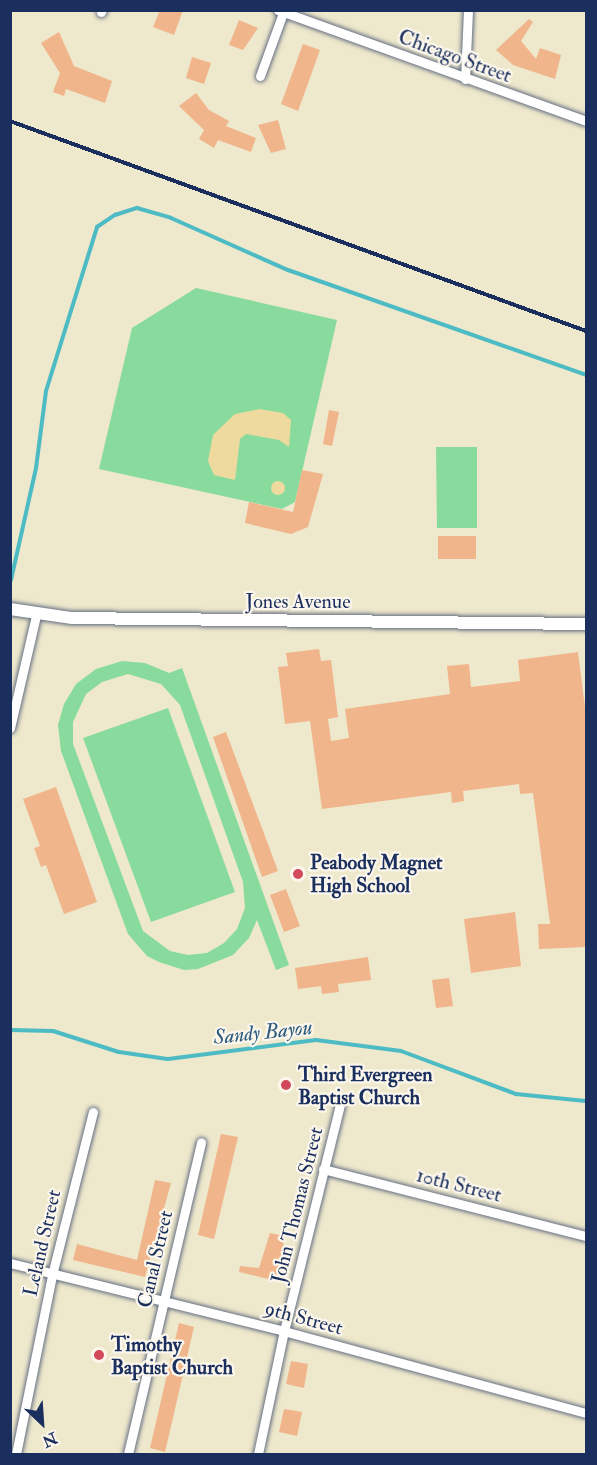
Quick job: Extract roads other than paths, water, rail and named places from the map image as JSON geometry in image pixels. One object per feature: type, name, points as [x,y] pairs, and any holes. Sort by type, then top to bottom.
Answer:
[{"type":"street","points":[[465,79],[468,10]]},
{"type":"street","points":[[260,76],[282,11]]},
{"type":"street","name":"Chicago Street","points":[[282,11],[586,121]]},
{"type":"street","name":"Jones Avenue","points":[[10,609],[36,615],[586,624]]},
{"type":"street","points":[[10,728],[36,615]]},
{"type":"street","name":"John Thomas Street","points":[[258,1455],[284,1331],[340,1105]]},
{"type":"street","name":"Leland Street","points":[[15,1455],[52,1275],[93,1112]]},
{"type":"street","name":"Canal Street","points":[[128,1455],[201,1142]]},
{"type":"street","name":"10th Street","points":[[323,1170],[586,1236]]},
{"type":"street","name":"9th Street","points":[[10,1263],[284,1331],[586,1413]]},
{"type":"waterway","points":[[11,580],[36,468],[46,391],[97,227],[115,215],[137,208],[171,218],[288,270],[586,375]]},
{"type":"waterway","name":"Sandy Bayou","points":[[10,1030],[53,1031],[119,1052],[168,1059],[316,1040],[401,1051],[516,1094],[586,1101]]},
{"type":"railway","points":[[10,121],[586,331]]},
{"type":"place","name":"Peabody Magnet High School","points":[[298,874]]},
{"type":"place","name":"Third Evergreen Baptist Church","points":[[286,1085]]},
{"type":"place","name":"Timothy Baptist Church","points":[[99,1355]]}]
